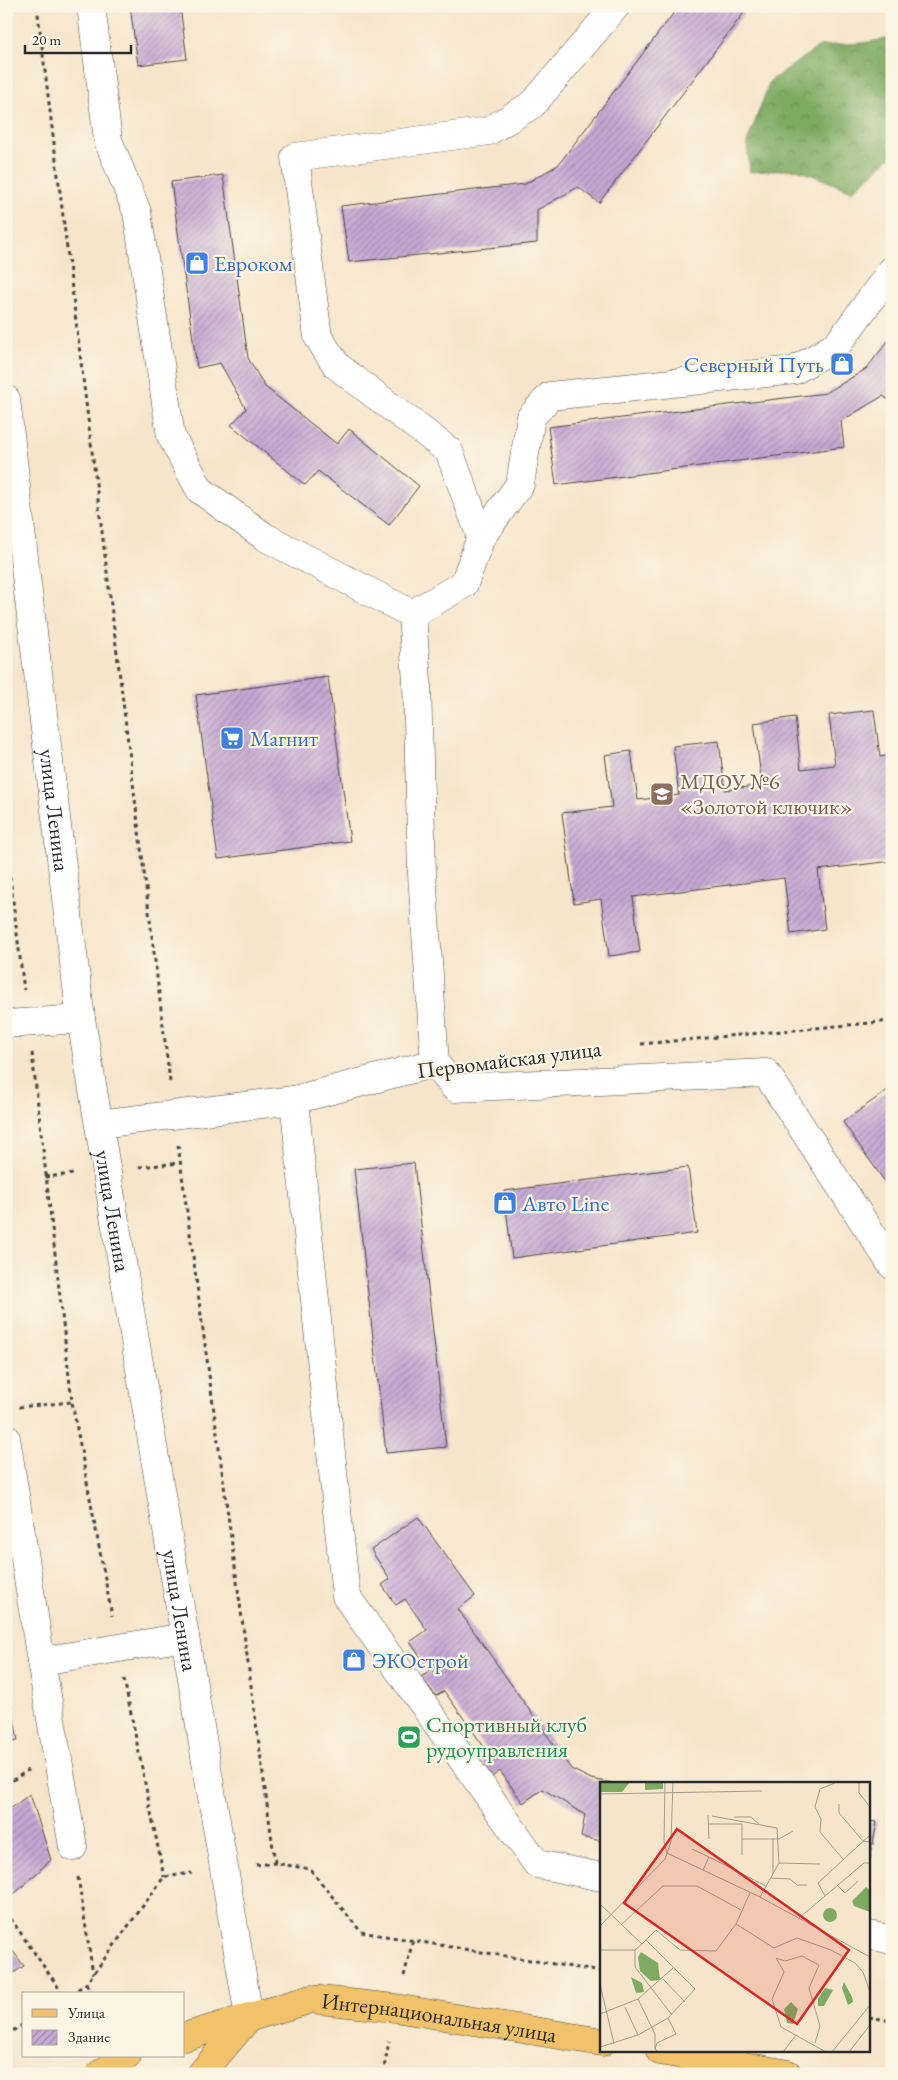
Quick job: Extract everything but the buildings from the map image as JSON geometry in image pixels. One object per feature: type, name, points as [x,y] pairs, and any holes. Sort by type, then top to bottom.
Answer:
[{"type":"main road","name":"Интернациональная улица","points":[[249,2017],[311,1999],[395,2008],[600,2042]]},
{"type":"main road","points":[[185,2036],[249,2017]]},
{"type":"main road","points":[[201,2074],[249,2017]]},
{"type":"main road","points":[[666,2052],[788,2074]]},
{"type":"main road","points":[[100,2074],[124,2058]]},
{"type":"street","points":[[90,6],[108,140],[137,212],[171,436],[195,483],[200,490],[265,536],[412,614]]},
{"type":"street","points":[[481,537],[449,451],[337,366],[318,338],[295,157],[488,131],[533,104],[616,6]]},
{"type":"street","points":[[412,614],[464,584],[481,537],[520,484],[531,417],[550,396],[795,370],[837,345],[892,270]]},
{"type":"street","name":"улица Ленина","points":[[6,399],[16,584],[81,1019],[186,1637],[222,1869],[249,2017]]},
{"type":"street","points":[[412,614],[417,682],[422,874],[435,1063],[456,1088],[766,1073],[892,1266]]},
{"type":"street","points":[[17,1023],[81,1019]]},
{"type":"street","name":"Первомайская улица","points":[[99,1124],[294,1100],[435,1063]]},
{"type":"street","points":[[294,1100],[346,1596],[538,1864],[600,1877]]},
{"type":"street","points":[[6,1438],[41,1661],[74,1846]]},
{"type":"street","points":[[41,1661],[186,1637]]},
{"type":"street","points":[[870,1935],[892,1940]]},
{"type":"path","points":[[37,6],[174,1114],[276,1863],[310,1870],[361,1932],[600,1972]]},
{"type":"path","points":[[6,845],[17,1023],[72,1402],[118,1648],[164,1877]]},
{"type":"path","name":"Первомайская улица","points":[[634,1045],[892,1021]]},
{"type":"path","points":[[16,1408],[72,1402]]},
{"type":"path","points":[[74,1846],[94,1974]]},
{"type":"path","points":[[74,1992],[86,1984],[94,1974],[164,1877],[222,1869]]},
{"type":"path","points":[[6,1912],[62,1992]]},
{"type":"path","points":[[86,1984],[92,1992]]},
{"type":"path","points":[[870,2017],[892,2021]]},
{"type":"path","points":[[6,2036],[22,2025]]},
{"type":"green space","points":[[892,38],[892,156],[852,191],[797,169],[750,172],[747,143],[770,81],[820,46],[863,43]]},
{"type":"place","name":"Евроком","points":[[197,263]]},
{"type":"place","name":"Северный Путь","points":[[842,364]]},
{"type":"place","name":"Магнит","points":[[232,738]]},
{"type":"place","name":"МДОУ №6 «Золотой ключик»","points":[[662,794]]},
{"type":"place","name":"Авто Line","points":[[505,1203]]},
{"type":"place","name":"ЭКОстрой","points":[[354,1660]]},
{"type":"place","name":"Спортивный клуб рудоуправления","points":[[409,1737]]}]
